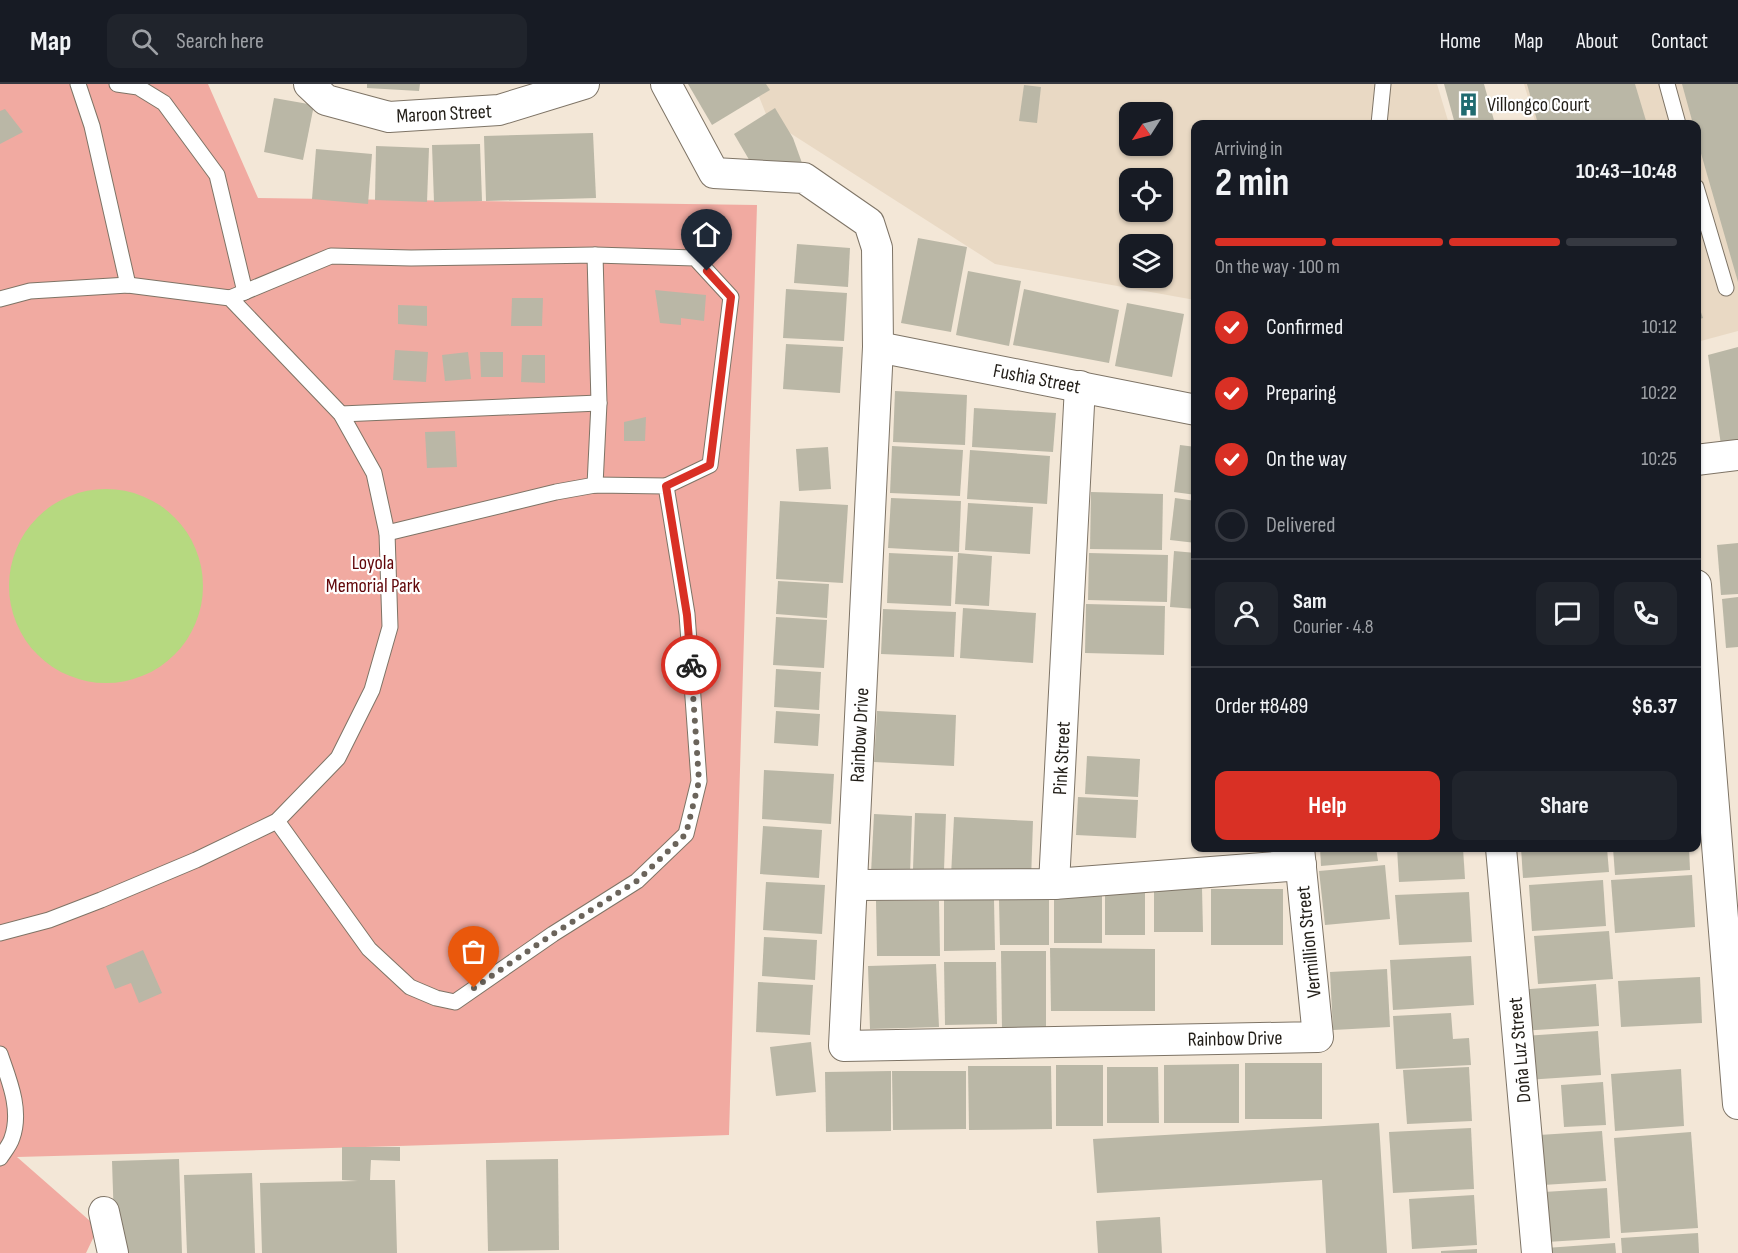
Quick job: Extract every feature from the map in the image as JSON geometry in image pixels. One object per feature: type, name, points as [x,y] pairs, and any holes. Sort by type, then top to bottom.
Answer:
[{"type":"street","name":"Maroon Street","points":[[309,84],[326,100],[389,117],[499,110],[584,84]]},
{"type":"street","name":"Rainbow Drive","points":[[666,84],[714,173],[804,178],[869,223],[877,248],[878,347],[844,1046],[1318,1037]]},
{"type":"street","name":"Fushia Street","points":[[878,347],[1191,409]]},
{"type":"street","name":"Pink Street","points":[[1054,884],[1080,386]]},
{"type":"street","points":[[1701,459],[1738,455]]},
{"type":"street","points":[[1701,647],[1738,1104]]},
{"type":"street","name":"Doña Luz Street","points":[[1501,852],[1537,1253]]},
{"type":"street","points":[[852,885],[1054,884],[1300,856]]},
{"type":"street","name":"Vermillion Street","points":[[1300,856],[1318,1037]]},
{"type":"street","points":[[104,1212],[113,1253]]},
{"type":"lane","points":[[78,84],[92,126],[128,285]]},
{"type":"lane","points":[[0,933],[49,920],[101,900],[196,860],[278,821],[338,758],[372,690],[390,627],[387,533],[374,473],[341,414],[238,295],[217,175],[164,103],[138,87],[117,84]]},
{"type":"lane","points":[[1379,120],[1383,84]]},
{"type":"lane","points":[[1667,84],[1677,120]]},
{"type":"lane","points":[[1701,204],[1726,288]]},
{"type":"lane","points":[[0,299],[30,291],[128,285],[238,295],[331,256],[411,258],[595,255],[695,258],[731,297],[710,465],[666,486],[595,485],[556,492],[387,533]]},
{"type":"lane","points":[[595,255],[598,403],[595,485]]},
{"type":"lane","points":[[341,414],[598,403]]},
{"type":"lane","points":[[278,821],[369,949],[410,987],[436,998],[455,1002],[553,934],[637,881],[686,834],[699,781],[687,615],[666,486]]},
{"type":"lane","points":[[0,1054],[11,1086],[16,1113],[12,1138],[0,1158]]},
{"type":"shaded area","points":[[754,84],[1437,84],[1448,120],[1191,120],[1191,299],[1128,288],[1173,288],[1173,234],[1119,234],[1119,286],[995,264],[768,119]]},
{"type":"shaded area","points":[[1524,84],[1738,84],[1738,331],[1701,341],[1701,120],[1535,120]]},
{"type":"shaded area","points":[[106,489],[143,496],[160,505],[175,517],[187,532],[196,549],[203,586],[196,623],[187,640],[175,655],[160,667],[143,676],[106,683],[69,676],[52,667],[37,655],[25,640],[16,623],[9,586],[16,549],[25,532],[37,517],[52,505],[69,496]]},
{"type":"green space","name":"Loyola Memorial Park","points":[[0,84],[208,84],[258,198],[757,205],[729,1135],[17,1157],[98,1228],[86,1253],[0,1253]]},
{"type":"building","points":[[367,84],[420,84],[419,91],[367,88]]},
{"type":"building","points":[[688,84],[766,84],[770,90],[712,125]]},
{"type":"building","name":"Villongco Court","points":[[1444,84],[1484,84],[1494,120],[1454,120]]},
{"type":"building","points":[[1527,84],[1635,84],[1646,120],[1537,120]]},
{"type":"building","points":[[1682,84],[1738,84],[1738,282],[1701,153],[1701,120],[1692,120]]},
{"type":"building","points":[[1024,85],[1041,87],[1037,123],[1019,121]]},
{"type":"building","points":[[274,98],[314,105],[303,160],[264,152]]},
{"type":"building","points":[[775,108],[793,138],[802,163],[751,163],[734,134]]},
{"type":"building","points":[[5,109],[23,132],[0,144],[0,111]]},
{"type":"building","points":[[593,133],[596,198],[486,201],[484,136]]},
{"type":"building","points":[[480,144],[482,201],[434,202],[432,145]]},
{"type":"building","points":[[376,146],[429,148],[427,202],[375,200]]},
{"type":"building","points":[[316,149],[372,154],[368,204],[312,199]]},
{"type":"building","points":[[918,238],[967,247],[951,332],[901,323]]},
{"type":"building","points":[[797,244],[850,248],[848,287],[794,283]]},
{"type":"building","points":[[968,271],[1021,281],[1009,346],[956,335]]},
{"type":"building","points":[[786,289],[847,293],[844,341],[783,338]]},
{"type":"building","points":[[1024,289],[1119,310],[1109,363],[1013,345]]},
{"type":"building","points":[[655,290],[706,295],[704,321],[681,318],[681,325],[660,323]]},
{"type":"building","points":[[512,298],[543,298],[542,326],[511,326]]},
{"type":"building","points":[[1127,303],[1184,314],[1172,377],[1115,366]]},
{"type":"building","points":[[398,305],[427,306],[427,326],[398,324]]},
{"type":"building","points":[[786,344],[843,347],[840,393],[783,389]]},
{"type":"building","points":[[1738,347],[1738,443],[1721,445],[1708,355]]},
{"type":"building","points":[[395,350],[428,352],[426,382],[393,380]]},
{"type":"building","points":[[468,352],[471,379],[445,381],[442,355]]},
{"type":"building","points":[[480,352],[503,352],[503,377],[481,377]]},
{"type":"building","points":[[522,355],[545,355],[545,383],[521,382]]},
{"type":"building","points":[[895,391],[967,395],[965,445],[893,442]]},
{"type":"building","points":[[974,408],[1056,413],[1053,452],[972,447]]},
{"type":"building","points":[[646,417],[645,441],[624,441],[624,422]]},
{"type":"building","points":[[455,431],[457,467],[427,468],[425,432]]},
{"type":"building","points":[[1180,445],[1191,446],[1191,494],[1174,492]]},
{"type":"building","points":[[892,446],[963,450],[960,496],[890,493]]},
{"type":"building","points":[[828,447],[831,489],[799,491],[796,449]]},
{"type":"building","points":[[970,450],[1050,456],[1047,504],[967,499]]},
{"type":"building","points":[[1091,492],[1163,494],[1162,550],[1090,549]]},
{"type":"building","points":[[891,498],[961,501],[959,552],[888,548]]},
{"type":"building","points":[[1175,498],[1191,500],[1191,542],[1170,540]]},
{"type":"building","points":[[780,501],[848,505],[843,583],[776,579]]},
{"type":"building","points":[[968,503],[1033,507],[1030,554],[965,550]]},
{"type":"building","points":[[1738,543],[1738,594],[1721,595],[1717,545]]},
{"type":"building","points":[[1174,551],[1191,553],[1191,609],[1170,607]]},
{"type":"building","points":[[889,553],[953,556],[951,606],[887,603]]},
{"type":"building","points":[[958,553],[992,556],[989,606],[955,604]]},
{"type":"building","points":[[1089,553],[1168,555],[1167,602],[1088,600]]},
{"type":"building","points":[[778,581],[829,584],[827,618],[776,614]]},
{"type":"building","points":[[1738,597],[1738,647],[1726,648],[1722,599]]},
{"type":"building","points":[[1086,604],[1165,606],[1164,655],[1085,653]]},
{"type":"building","points":[[963,608],[1036,613],[1033,663],[960,658]]},
{"type":"building","points":[[883,609],[956,612],[954,657],[881,654]]},
{"type":"building","points":[[776,617],[827,620],[824,668],[773,665]]},
{"type":"building","points":[[776,669],[821,672],[819,710],[774,707]]},
{"type":"building","points":[[776,711],[820,714],[818,746],[774,743]]},
{"type":"building","points":[[877,711],[956,715],[954,766],[874,762]]},
{"type":"building","points":[[1087,756],[1140,759],[1138,797],[1085,794]]},
{"type":"building","points":[[764,770],[834,774],[831,824],[762,819]]},
{"type":"building","points":[[1078,797],[1138,800],[1136,838],[1076,835]]},
{"type":"building","points":[[915,813],[946,814],[944,870],[913,869]]},
{"type":"building","points":[[874,814],[912,816],[910,875],[871,873]]},
{"type":"building","points":[[954,817],[1033,821],[1031,880],[951,876]]},
{"type":"building","points":[[763,826],[822,830],[819,878],[760,874]]},
{"type":"building","points":[[1320,852],[1377,852],[1378,861],[1321,866]]},
{"type":"building","points":[[1397,852],[1463,852],[1465,879],[1399,882]]},
{"type":"building","points":[[1521,852],[1607,852],[1609,872],[1523,878]]},
{"type":"building","points":[[1613,852],[1689,852],[1690,870],[1615,875]]},
{"type":"building","points":[[1385,865],[1390,919],[1325,925],[1319,871]]},
{"type":"building","points":[[1692,875],[1695,927],[1615,933],[1611,880]]},
{"type":"building","points":[[1603,880],[1606,926],[1532,931],[1529,885]]},
{"type":"building","points":[[766,882],[825,885],[822,934],[763,930]]},
{"type":"building","points":[[1154,888],[1202,888],[1203,932],[1154,932]]},
{"type":"building","points":[[1211,889],[1283,889],[1283,945],[1211,945]]},
{"type":"building","points":[[1105,891],[1145,891],[1145,935],[1105,935]]},
{"type":"building","points":[[1469,892],[1472,942],[1399,945],[1395,895]]},
{"type":"building","points":[[1054,893],[1102,893],[1102,943],[1054,943]]},
{"type":"building","points":[[999,899],[1049,899],[1049,945],[1000,945]]},
{"type":"building","points":[[944,900],[994,900],[995,950],[944,951]]},
{"type":"building","points":[[876,901],[939,901],[940,956],[877,956]]},
{"type":"building","points":[[1609,931],[1613,979],[1538,984],[1534,936]]},
{"type":"building","points":[[764,937],[817,940],[815,980],[762,976]]},
{"type":"building","points":[[1050,948],[1155,949],[1155,1011],[1051,1011]]},
{"type":"building","points":[[143,950],[162,993],[139,1003],[131,983],[115,989],[106,966]]},
{"type":"building","points":[[1001,951],[1046,951],[1046,1031],[1002,1031]]},
{"type":"building","points":[[1471,956],[1474,1005],[1393,1010],[1390,960]]},
{"type":"building","points":[[944,962],[996,962],[997,1024],[945,1025]]},
{"type":"building","points":[[936,964],[939,1027],[870,1029],[868,966]]},
{"type":"building","points":[[1387,969],[1390,1027],[1333,1030],[1330,972]]},
{"type":"building","points":[[1700,977],[1702,1023],[1621,1027],[1618,981]]},
{"type":"building","points":[[758,982],[813,985],[810,1035],[756,1032]]},
{"type":"building","points":[[1596,984],[1599,1026],[1520,1031],[1517,990]]},
{"type":"building","points":[[1451,1013],[1453,1039],[1469,1038],[1471,1065],[1396,1069],[1393,1016]]},
{"type":"building","points":[[1598,1031],[1601,1075],[1526,1080],[1523,1036]]},
{"type":"building","points":[[811,1042],[816,1092],[776,1096],[770,1047]]},
{"type":"building","points":[[1245,1063],[1322,1063],[1322,1119],[1245,1119]]},
{"type":"building","points":[[1239,1064],[1239,1123],[1164,1123],[1164,1065]]},
{"type":"building","points":[[1056,1065],[1103,1065],[1103,1126],[1056,1126]]},
{"type":"building","points":[[968,1066],[1051,1066],[1052,1129],[969,1130]]},
{"type":"building","points":[[1107,1067],[1158,1067],[1159,1123],[1107,1123]]},
{"type":"building","points":[[1469,1067],[1472,1121],[1407,1124],[1403,1070]]},
{"type":"building","points":[[1681,1069],[1684,1126],[1615,1131],[1611,1074]]},
{"type":"building","points":[[891,1071],[891,1131],[826,1132],[825,1072]]},
{"type":"building","points":[[892,1071],[966,1071],[966,1129],[893,1130]]},
{"type":"building","points":[[1603,1082],[1606,1125],[1564,1127],[1561,1085]]},
{"type":"building","points":[[1379,1123],[1387,1253],[1326,1253],[1322,1180],[1097,1193],[1093,1139]]},
{"type":"building","points":[[1471,1128],[1474,1189],[1393,1193],[1389,1132]]},
{"type":"building","points":[[1602,1131],[1606,1181],[1543,1185],[1539,1135]]},
{"type":"building","points":[[1691,1132],[1698,1228],[1621,1233],[1614,1138]]},
{"type":"building","points":[[342,1147],[400,1147],[400,1161],[371,1160],[370,1180],[395,1180],[397,1253],[262,1253],[260,1183],[358,1181],[342,1180]]},
{"type":"building","points":[[179,1159],[182,1253],[115,1253],[112,1161]]},
{"type":"building","points":[[558,1159],[559,1250],[488,1251],[486,1160]]},
{"type":"building","points":[[252,1173],[255,1253],[187,1253],[184,1175]]},
{"type":"building","points":[[1607,1188],[1610,1238],[1547,1242],[1544,1192]]},
{"type":"building","points":[[1474,1195],[1477,1245],[1412,1249],[1409,1199]]},
{"type":"building","points":[[1160,1217],[1162,1253],[1098,1253],[1096,1221]]},
{"type":"building","points":[[1698,1233],[1699,1253],[1622,1253],[1621,1238]]},
{"type":"building","points":[[1615,1243],[1616,1253],[1546,1253],[1546,1248]]},
{"type":"building","points":[[1477,1249],[1477,1253],[1441,1253],[1441,1251]]},
{"type":"way so far","points":[[474,988],[637,881],[686,834],[699,781],[691,665]]},
{"type":"place","name":"Villongco Court","points":[[1469,104]]},
{"type":"route","points":[[691,665],[681,572],[666,486],[710,465],[731,297],[707,271]]}]
